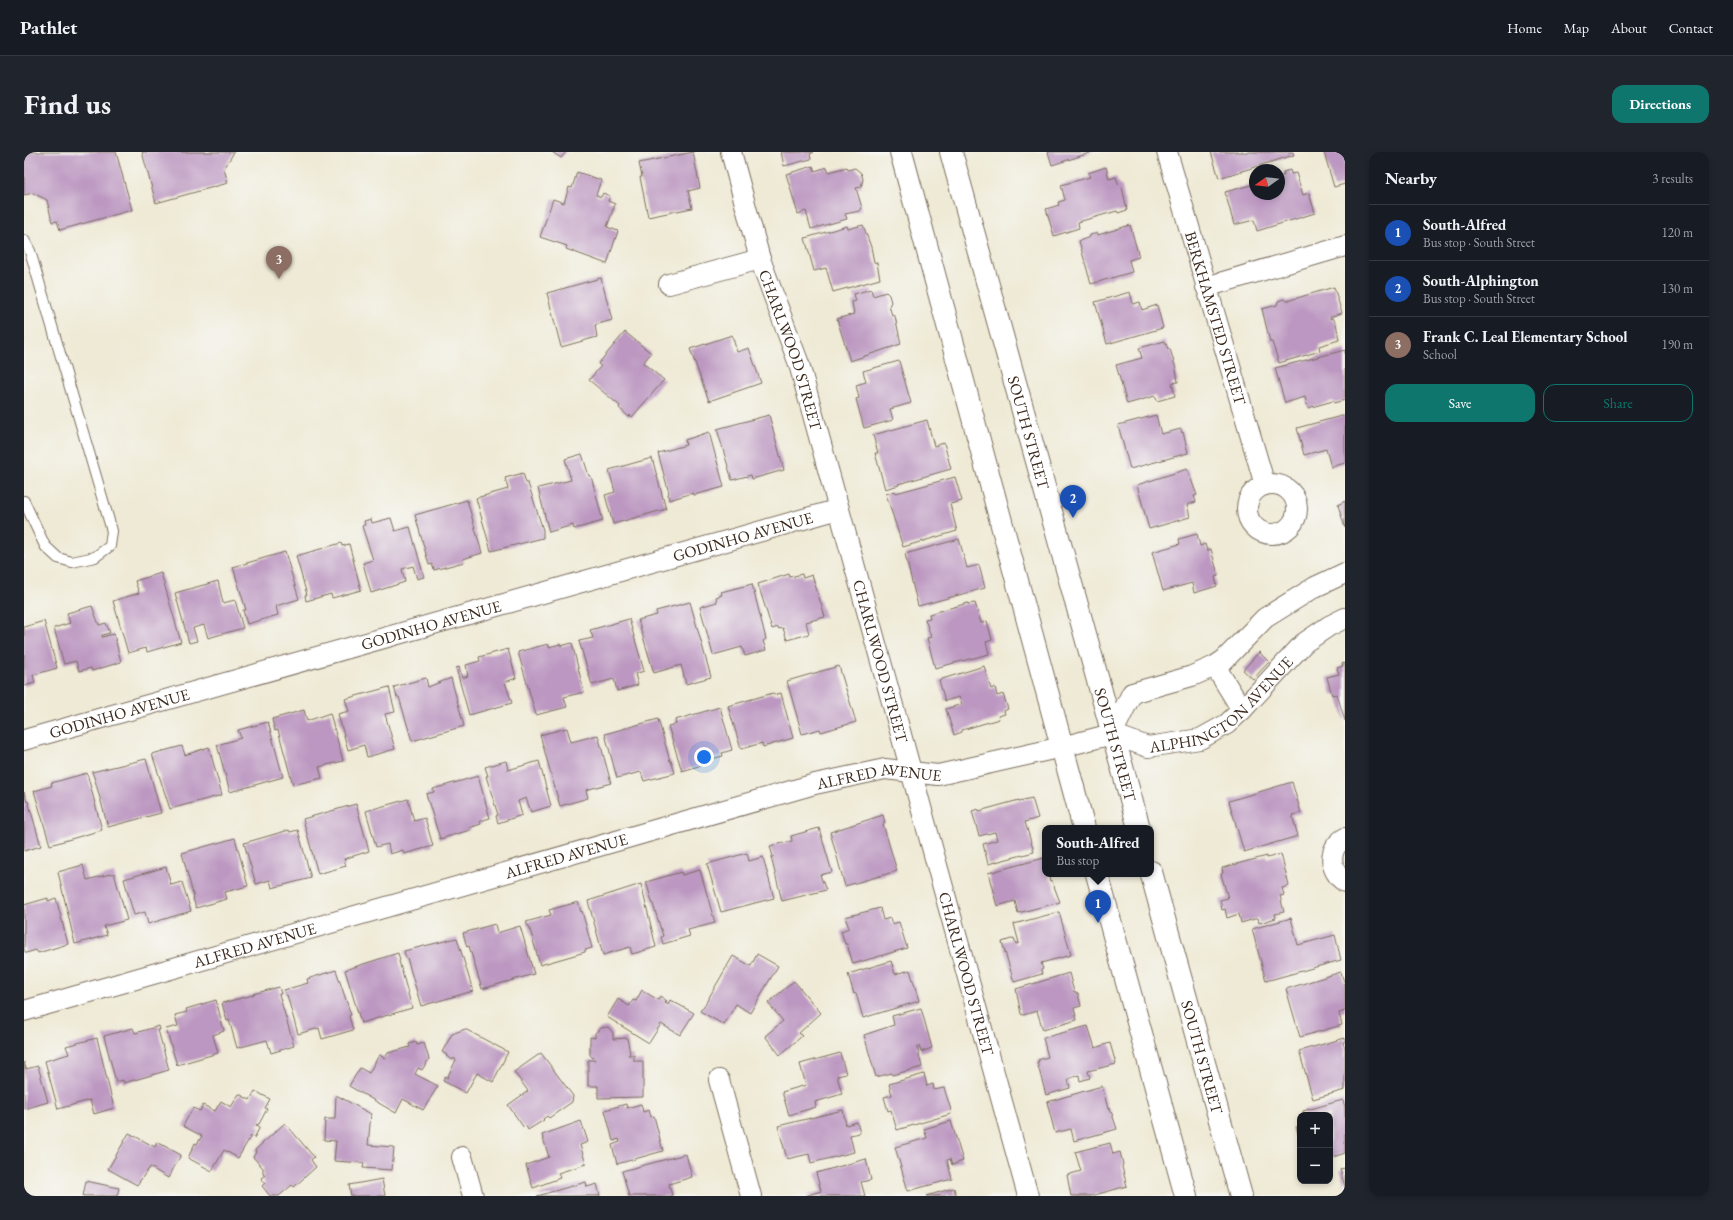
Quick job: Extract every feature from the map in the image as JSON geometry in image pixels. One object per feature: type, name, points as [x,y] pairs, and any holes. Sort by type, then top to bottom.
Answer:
[{"type":"main road","points":[[901,152],[1083,825]]},
{"type":"main road","name":"SOUTH STREET","points":[[951,152],[1138,825]]},
{"type":"main road","points":[[1098,877],[1186,1196]]},
{"type":"main road","name":"SOUTH STREET","points":[[1152,877],[1241,1196]]},
{"type":"street","name":"CHARLWOOD STREET","points":[[730,152],[760,259],[799,364],[1028,1196]]},
{"type":"street","name":"BERKHAMSTED STREET","points":[[1167,152],[1265,485]]},
{"type":"street","points":[[1206,287],[1345,246]]},
{"type":"street","points":[[669,284],[760,259]]},
{"type":"street","name":"GODINHO AVENUE","points":[[24,740],[839,509]]},
{"type":"street","name":"ALPHINGTON AVENUE","points":[[1345,573],[1315,587],[1265,618],[1230,655],[1215,666],[1192,676],[1132,693],[1112,734],[1148,747],[1200,739],[1227,724],[1242,710],[1304,643],[1329,626],[1345,618]]},
{"type":"street","points":[[1215,666],[1242,710]]},
{"type":"street","name":"ALFRED AVENUE","points":[[24,1011],[815,784],[885,769],[938,775],[1112,734]]},
{"type":"street","points":[[1345,838],[1337,844],[1331,860],[1333,869],[1345,882]]},
{"type":"street","points":[[719,1080],[751,1196]]},
{"type":"street","points":[[462,1157],[473,1196]]},
{"type":"lane","points":[[24,240],[30,251],[112,531],[110,546],[95,556],[72,562],[58,558],[45,546],[24,502]]},
{"type":"building","points":[[24,152],[116,152],[132,210],[60,230],[57,221],[52,222],[47,200],[33,193],[24,195]]},
{"type":"building","points":[[142,152],[234,152],[224,169],[228,183],[156,203]]},
{"type":"building","points":[[552,152],[566,152],[561,158]]},
{"type":"building","points":[[693,152],[700,188],[688,191],[692,208],[648,217],[640,177],[642,177],[639,163]]},
{"type":"building","points":[[781,152],[814,152],[810,154],[811,159],[784,166]]},
{"type":"building","points":[[1048,152],[1093,152],[1052,165]]},
{"type":"building","points":[[1211,152],[1293,152],[1294,155],[1265,164],[1249,164],[1249,169],[1219,178]]},
{"type":"building","points":[[1324,152],[1345,152],[1345,184],[1334,187]]},
{"type":"building","points":[[813,166],[815,171],[827,167],[829,172],[847,167],[848,170],[855,168],[861,173],[863,179],[861,187],[856,188],[862,208],[860,211],[845,214],[847,219],[811,229],[806,211],[798,214],[786,174]]},
{"type":"building","points":[[1106,167],[1109,179],[1116,177],[1118,183],[1122,187],[1127,210],[1118,213],[1117,211],[1078,222],[1079,228],[1054,236],[1046,209],[1059,205],[1058,202],[1065,200],[1061,185],[1090,177],[1088,173]]},
{"type":"building","points":[[1290,170],[1291,174],[1296,173],[1303,195],[1309,193],[1315,213],[1257,231],[1254,220],[1234,225],[1225,192],[1249,186],[1249,200],[1285,200],[1285,171]]},
{"type":"building","points":[[577,172],[601,180],[596,195],[601,197],[603,193],[610,196],[608,201],[615,204],[607,227],[618,231],[607,264],[566,249],[567,246],[540,237],[553,199],[564,203],[569,187],[572,188]]},
{"type":"building","points":[[863,225],[871,247],[874,262],[877,263],[880,279],[833,292],[826,268],[814,271],[805,238],[847,226],[848,229]]},
{"type":"building","points":[[1130,225],[1139,257],[1129,260],[1132,272],[1091,284],[1079,241],[1090,237],[1090,235],[1098,233],[1098,235]]},
{"type":"building","points":[[601,278],[612,320],[595,325],[597,337],[561,347],[547,293]]},
{"type":"building","points":[[1334,287],[1342,313],[1330,317],[1330,319],[1333,318],[1336,323],[1339,340],[1319,346],[1320,351],[1279,363],[1272,342],[1270,342],[1262,309],[1277,305],[1278,301],[1284,299],[1287,301]]},
{"type":"building","points":[[871,289],[873,296],[886,292],[889,295],[891,302],[889,306],[892,315],[895,316],[901,344],[850,361],[837,319],[854,314],[852,302],[856,301],[854,294]]},
{"type":"building","points":[[1130,292],[1133,304],[1140,302],[1142,310],[1157,305],[1163,328],[1107,344],[1095,302]]},
{"type":"building","points":[[625,332],[651,353],[643,363],[664,380],[632,417],[630,415],[629,417],[619,408],[620,406],[589,380],[601,366],[598,364]]},
{"type":"building","points":[[732,335],[737,352],[749,348],[761,383],[709,401],[690,349]]},
{"type":"building","points":[[1165,341],[1168,349],[1170,349],[1176,369],[1178,382],[1172,383],[1175,396],[1157,401],[1155,396],[1127,404],[1116,365],[1142,358],[1139,348]]},
{"type":"building","points":[[1345,350],[1345,400],[1334,403],[1333,401],[1308,408],[1305,397],[1285,403],[1275,368]]},
{"type":"building","points":[[899,361],[911,403],[890,409],[893,420],[864,428],[856,399],[859,398],[856,385],[866,382],[863,371]]},
{"type":"building","points":[[769,415],[784,470],[752,479],[751,475],[732,480],[717,429]]},
{"type":"building","points":[[1156,415],[1161,434],[1181,429],[1188,453],[1130,469],[1118,425]]},
{"type":"building","points":[[1345,415],[1345,463],[1331,467],[1326,449],[1304,455],[1297,428]]},
{"type":"building","points":[[927,420],[934,446],[944,443],[951,469],[885,489],[875,453],[878,453],[873,435]]},
{"type":"building","points":[[709,432],[724,487],[694,495],[693,493],[669,500],[669,493],[658,453],[686,445],[685,440]]},
{"type":"building","points":[[582,454],[589,476],[591,476],[603,521],[574,529],[573,525],[549,532],[538,488],[571,480],[565,459]]},
{"type":"building","points":[[652,458],[666,509],[613,524],[605,495],[615,492],[609,470]]},
{"type":"building","points":[[1187,469],[1197,495],[1194,496],[1196,502],[1187,505],[1190,517],[1149,529],[1137,485]]},
{"type":"building","points":[[523,473],[526,483],[528,483],[543,530],[543,538],[491,551],[476,498],[508,489],[505,478]]},
{"type":"building","points":[[955,477],[962,501],[950,504],[957,531],[903,547],[886,494],[895,491],[896,493]]},
{"type":"building","points":[[467,500],[482,553],[463,559],[464,562],[434,570],[432,564],[429,565],[415,515]]},
{"type":"building","points":[[1345,501],[1345,528],[1338,505]]},
{"type":"building","points":[[391,518],[395,531],[410,527],[424,577],[417,579],[413,566],[402,569],[405,582],[371,593],[363,563],[373,560],[362,526],[365,525],[364,521],[371,519],[372,523]]},
{"type":"building","points":[[1197,534],[1200,546],[1205,544],[1207,551],[1211,549],[1218,576],[1215,577],[1217,586],[1194,593],[1192,583],[1163,591],[1152,552],[1180,544],[1179,539]]},
{"type":"building","points":[[959,539],[967,568],[979,565],[985,588],[918,606],[905,554]]},
{"type":"building","points":[[341,543],[342,546],[349,544],[361,590],[332,598],[331,594],[306,601],[305,595],[307,595],[296,556]]},
{"type":"building","points":[[285,552],[299,599],[276,606],[278,615],[247,624],[243,610],[246,610],[233,567]]},
{"type":"building","points":[[161,573],[181,642],[147,652],[146,648],[128,653],[113,601],[139,593],[135,581]]},
{"type":"building","points":[[789,574],[790,577],[802,574],[803,578],[812,575],[825,617],[806,622],[809,634],[787,640],[783,628],[779,629],[778,627],[772,629],[758,584]]},
{"type":"building","points":[[218,581],[223,603],[235,600],[243,628],[208,638],[204,625],[193,628],[197,641],[189,643],[175,593]]},
{"type":"building","points":[[752,584],[766,639],[763,641],[766,650],[745,656],[742,647],[713,655],[700,607],[717,602],[716,597],[722,595],[721,592]]},
{"type":"building","points":[[690,602],[711,677],[686,684],[681,665],[654,673],[638,620],[657,615],[656,611]]},
{"type":"building","points":[[968,603],[975,603],[981,623],[987,621],[992,640],[986,642],[989,654],[935,668],[927,638],[931,637],[925,619],[930,618],[929,614]]},
{"type":"building","points":[[92,606],[99,625],[106,623],[110,633],[102,635],[102,637],[114,634],[121,662],[92,671],[91,668],[79,671],[76,661],[64,664],[54,628],[70,623],[67,613]]},
{"type":"building","points":[[629,619],[644,671],[635,674],[638,685],[617,691],[614,679],[592,685],[579,641],[593,638],[590,630]]},
{"type":"building","points":[[44,621],[57,668],[33,675],[35,683],[24,686],[24,627]]},
{"type":"building","points":[[572,643],[584,692],[564,697],[567,707],[536,715],[518,652],[548,644],[549,647]]},
{"type":"building","points":[[508,649],[516,678],[505,682],[512,703],[469,715],[456,668],[459,667],[462,678],[468,676],[466,665],[480,661],[479,657]]},
{"type":"building","points":[[1259,652],[1269,662],[1253,679],[1243,670]]},
{"type":"building","points":[[1345,663],[1345,721],[1337,694],[1332,695],[1327,677],[1339,674],[1337,668],[1343,666],[1342,664]]},
{"type":"building","points":[[839,666],[856,722],[821,732],[820,729],[802,734],[787,681]]},
{"type":"building","points":[[984,666],[991,689],[995,687],[997,696],[1003,694],[1008,709],[1004,711],[1005,714],[998,716],[999,719],[962,730],[962,732],[954,735],[946,709],[962,704],[959,697],[945,701],[939,680]]},
{"type":"building","points":[[426,678],[428,687],[451,678],[464,726],[412,741],[399,697],[397,697],[394,687]]},
{"type":"building","points":[[389,687],[395,712],[385,714],[395,749],[367,757],[364,745],[348,750],[338,714],[349,711],[345,699]]},
{"type":"building","points":[[773,693],[774,695],[781,693],[793,738],[763,747],[762,743],[741,749],[728,706]]},
{"type":"building","points":[[720,707],[732,750],[722,753],[723,756],[711,759],[712,762],[682,771],[668,726],[676,724],[675,720]]},
{"type":"building","points":[[304,710],[307,721],[330,713],[343,761],[319,767],[322,778],[293,785],[278,730],[275,731],[272,719]]},
{"type":"building","points":[[658,719],[675,773],[644,781],[641,772],[617,778],[605,734]]},
{"type":"building","points":[[268,722],[283,777],[230,792],[217,745],[241,738],[238,730]]},
{"type":"building","points":[[567,728],[571,742],[598,735],[611,783],[586,790],[588,798],[560,806],[540,735]]},
{"type":"building","points":[[182,746],[185,755],[209,747],[222,795],[170,809],[152,754]]},
{"type":"building","points":[[146,759],[161,813],[108,827],[92,772]]},
{"type":"building","points":[[506,761],[508,770],[539,761],[551,806],[531,812],[526,798],[518,801],[522,815],[498,823],[496,816],[498,815],[486,776],[488,776],[485,767]]},
{"type":"building","points":[[87,773],[102,830],[50,845],[34,791],[52,786],[51,783]]},
{"type":"building","points":[[478,776],[490,818],[480,821],[481,824],[469,828],[470,830],[440,839],[426,794],[434,792],[433,789]]},
{"type":"building","points":[[1292,782],[1301,813],[1292,815],[1298,836],[1244,852],[1229,801]]},
{"type":"building","points":[[24,792],[41,846],[24,851]]},
{"type":"building","points":[[1032,798],[1038,818],[1025,822],[1034,852],[988,864],[983,844],[997,840],[995,832],[979,836],[972,811],[978,809],[979,811]]},
{"type":"building","points":[[408,799],[414,821],[425,818],[433,846],[404,854],[403,850],[390,854],[388,844],[376,847],[366,811]]},
{"type":"building","points":[[356,804],[369,851],[344,859],[346,866],[318,874],[303,819]]},
{"type":"building","points":[[883,815],[885,823],[883,824],[897,871],[845,886],[830,832]]},
{"type":"building","points":[[819,828],[832,872],[820,875],[826,890],[782,901],[771,857],[773,857],[770,846],[792,841],[791,836]]},
{"type":"building","points":[[289,830],[290,832],[298,830],[311,878],[272,888],[270,880],[256,884],[244,843]]},
{"type":"building","points":[[235,838],[248,886],[225,892],[227,899],[196,908],[182,853]]},
{"type":"building","points":[[747,853],[749,861],[763,857],[774,898],[721,912],[707,864]]},
{"type":"building","points":[[1281,854],[1289,886],[1282,888],[1284,895],[1280,896],[1284,912],[1275,914],[1276,918],[1259,923],[1258,918],[1241,923],[1239,914],[1227,918],[1225,909],[1222,910],[1220,900],[1228,898],[1221,874],[1223,873],[1222,868],[1267,856],[1267,858]]},
{"type":"building","points":[[1042,859],[1042,877],[1049,877],[1050,881],[1052,881],[1060,902],[1018,913],[1015,901],[997,906],[988,873]]},
{"type":"building","points":[[83,865],[87,880],[114,873],[127,920],[104,926],[107,935],[75,944],[58,872]]},
{"type":"building","points":[[166,867],[171,885],[182,882],[191,911],[148,924],[145,912],[134,915],[124,879]]},
{"type":"building","points":[[700,870],[715,923],[688,930],[690,936],[663,944],[661,937],[663,936],[646,882],[681,872],[682,875]]},
{"type":"building","points":[[641,884],[656,947],[632,954],[630,947],[603,955],[588,901]]},
{"type":"building","points":[[48,898],[48,901],[56,898],[68,944],[38,953],[36,950],[26,953],[24,950],[24,905]]},
{"type":"building","points":[[578,902],[581,912],[582,911],[592,948],[585,950],[585,952],[540,965],[529,926],[526,922],[551,915],[549,910]]},
{"type":"building","points":[[880,908],[883,920],[890,918],[892,924],[899,922],[907,948],[853,964],[841,931],[849,928],[845,917]]},
{"type":"building","points":[[1059,912],[1071,955],[1041,963],[1043,969],[1041,970],[1042,974],[1014,982],[1002,942],[1014,938],[1016,944],[1019,943],[1014,924]]},
{"type":"building","points":[[1291,918],[1298,945],[1335,935],[1341,960],[1266,981],[1252,929]]},
{"type":"building","points":[[495,924],[497,933],[520,926],[534,974],[482,989],[469,946],[467,947],[463,933]]},
{"type":"building","points":[[457,938],[473,991],[421,1006],[404,951]]},
{"type":"building","points":[[398,953],[412,1008],[361,1023],[345,970]]},
{"type":"building","points":[[757,954],[778,966],[750,1013],[736,1004],[724,1025],[700,1011],[733,956],[751,966]]},
{"type":"building","points":[[891,961],[895,974],[910,970],[919,1001],[863,1018],[856,993],[854,994],[848,974]]},
{"type":"building","points":[[336,970],[351,1015],[349,1016],[353,1030],[322,1039],[319,1028],[298,1034],[287,995],[284,990],[308,983],[307,979]]},
{"type":"building","points":[[1341,972],[1345,985],[1345,1011],[1339,1013],[1342,1025],[1300,1037],[1286,989]]},
{"type":"building","points":[[1069,973],[1074,992],[1078,994],[1081,1006],[1074,1008],[1077,1020],[1043,1030],[1037,1011],[1023,1015],[1021,1014],[1016,989]]},
{"type":"building","points":[[794,981],[821,1013],[799,1033],[802,1036],[780,1055],[765,1036],[783,1021],[768,1003]]},
{"type":"building","points":[[279,987],[281,994],[279,994],[294,1046],[271,1053],[267,1040],[237,1048],[229,1020],[227,1021],[222,1003]]},
{"type":"building","points":[[642,990],[658,1000],[660,996],[667,1001],[665,1003],[668,1005],[670,1000],[694,1013],[680,1035],[661,1024],[649,1043],[607,1017],[618,999],[629,1006],[633,1000],[636,1001]]},
{"type":"building","points":[[216,1000],[224,1031],[213,1035],[218,1053],[177,1065],[166,1029],[178,1026],[175,1015],[187,1012],[186,1009]]},
{"type":"building","points":[[921,1008],[932,1048],[921,1052],[919,1046],[917,1047],[922,1067],[892,1075],[892,1073],[876,1077],[864,1035],[894,1025],[892,1016]]},
{"type":"building","points":[[159,1026],[160,1030],[158,1030],[169,1070],[124,1083],[123,1080],[116,1082],[104,1036],[133,1028],[135,1033]]},
{"type":"building","points":[[1088,1026],[1095,1048],[1110,1043],[1116,1064],[1088,1071],[1090,1078],[1080,1081],[1079,1075],[1068,1079],[1070,1088],[1046,1095],[1037,1062],[1039,1062],[1038,1060],[1048,1057],[1043,1038]]},
{"type":"building","points":[[608,1027],[613,1033],[613,1039],[627,1038],[630,1053],[628,1055],[634,1055],[634,1061],[643,1061],[643,1097],[598,1098],[598,1086],[588,1086],[588,1060],[595,1060],[590,1055],[590,1037],[595,1038],[595,1033],[601,1028]]},
{"type":"building","points":[[465,1029],[508,1052],[493,1082],[477,1073],[466,1093],[443,1081],[445,1076],[447,1078],[456,1060],[446,1056],[447,1055],[442,1052],[452,1034]]},
{"type":"building","points":[[97,1038],[114,1108],[94,1114],[90,1100],[58,1109],[45,1061],[69,1054],[66,1046]]},
{"type":"building","points":[[1345,1038],[1345,1042],[1343,1042],[1345,1049],[1345,1090],[1313,1099],[1299,1051]]},
{"type":"building","points":[[416,1042],[417,1045],[424,1043],[429,1059],[422,1070],[418,1068],[415,1074],[438,1086],[423,1110],[403,1099],[396,1113],[349,1086],[360,1068],[369,1073],[379,1055],[385,1058],[388,1053],[410,1047],[409,1044]]},
{"type":"building","points":[[541,1053],[573,1096],[572,1102],[549,1118],[547,1116],[543,1119],[544,1120],[528,1130],[526,1126],[524,1128],[508,1105],[528,1091],[514,1072]]},
{"type":"building","points":[[840,1053],[846,1074],[837,1076],[842,1094],[815,1102],[816,1107],[789,1115],[782,1092],[806,1085],[800,1064]]},
{"type":"building","points":[[24,1062],[26,1069],[38,1066],[48,1102],[24,1109]]},
{"type":"building","points":[[924,1074],[927,1086],[933,1084],[934,1090],[944,1088],[951,1114],[897,1130],[891,1110],[888,1111],[884,1097],[892,1095],[889,1084]]},
{"type":"building","points":[[1102,1086],[1108,1109],[1110,1108],[1117,1129],[1074,1141],[1071,1129],[1055,1133],[1047,1102]]},
{"type":"building","points":[[255,1091],[270,1099],[265,1108],[267,1109],[259,1124],[256,1125],[260,1127],[254,1138],[251,1136],[238,1158],[224,1150],[212,1171],[188,1158],[195,1143],[197,1144],[202,1136],[183,1126],[193,1108],[200,1111],[203,1105],[215,1111],[221,1101],[231,1107],[239,1094],[250,1100]]},
{"type":"building","points":[[336,1095],[371,1114],[368,1145],[394,1147],[392,1170],[363,1168],[364,1163],[334,1161],[336,1141],[324,1140],[325,1119],[335,1119]]},
{"type":"building","points":[[1343,1100],[1345,1107],[1345,1153],[1333,1157],[1333,1112],[1303,1111]]},
{"type":"building","points":[[626,1104],[627,1108],[641,1104],[643,1112],[649,1110],[651,1117],[654,1116],[663,1151],[617,1164],[612,1145],[620,1142],[619,1139],[613,1141],[605,1110]]},
{"type":"building","points":[[843,1110],[846,1125],[857,1122],[860,1133],[850,1135],[854,1152],[811,1163],[809,1154],[787,1159],[778,1126]]},
{"type":"building","points":[[581,1121],[588,1142],[580,1145],[586,1164],[558,1173],[560,1178],[533,1188],[526,1165],[549,1157],[542,1135]]},
{"type":"building","points":[[951,1121],[963,1161],[952,1165],[950,1159],[947,1160],[952,1179],[908,1191],[895,1147],[927,1138],[924,1129]]},
{"type":"building","points":[[285,1123],[314,1157],[311,1160],[316,1167],[294,1187],[292,1185],[279,1196],[270,1196],[262,1186],[265,1183],[261,1178],[265,1175],[263,1173],[263,1168],[253,1157],[256,1152],[255,1150]]},
{"type":"building","points":[[129,1133],[155,1147],[157,1142],[181,1155],[168,1178],[150,1167],[137,1185],[108,1169]]},
{"type":"building","points":[[1110,1143],[1113,1154],[1120,1152],[1127,1186],[1091,1196],[1071,1196],[1067,1175],[1081,1171],[1075,1152]]},
{"type":"building","points":[[686,1154],[692,1177],[669,1184],[672,1196],[629,1196],[622,1171]]},
{"type":"building","points":[[866,1159],[871,1180],[861,1182],[865,1196],[805,1196],[821,1191],[816,1173]]},
{"type":"building","points":[[1345,1168],[1345,1187],[1340,1169]]},
{"type":"building","points":[[382,1179],[385,1196],[351,1196],[349,1185]]},
{"type":"building","points":[[86,1181],[119,1188],[117,1196],[83,1196]]},
{"type":"building","points":[[586,1182],[587,1187],[597,1184],[600,1196],[537,1196]]},
{"type":"building","points":[[954,1188],[956,1196],[926,1196]]},
{"type":"place","name":"Frank C. Leal Elementary School","points":[[279,279]]},
{"type":"place","name":"South-Alphington","points":[[1073,518]]},
{"type":"place","name":"South-Alfred","points":[[1098,923]]}]
